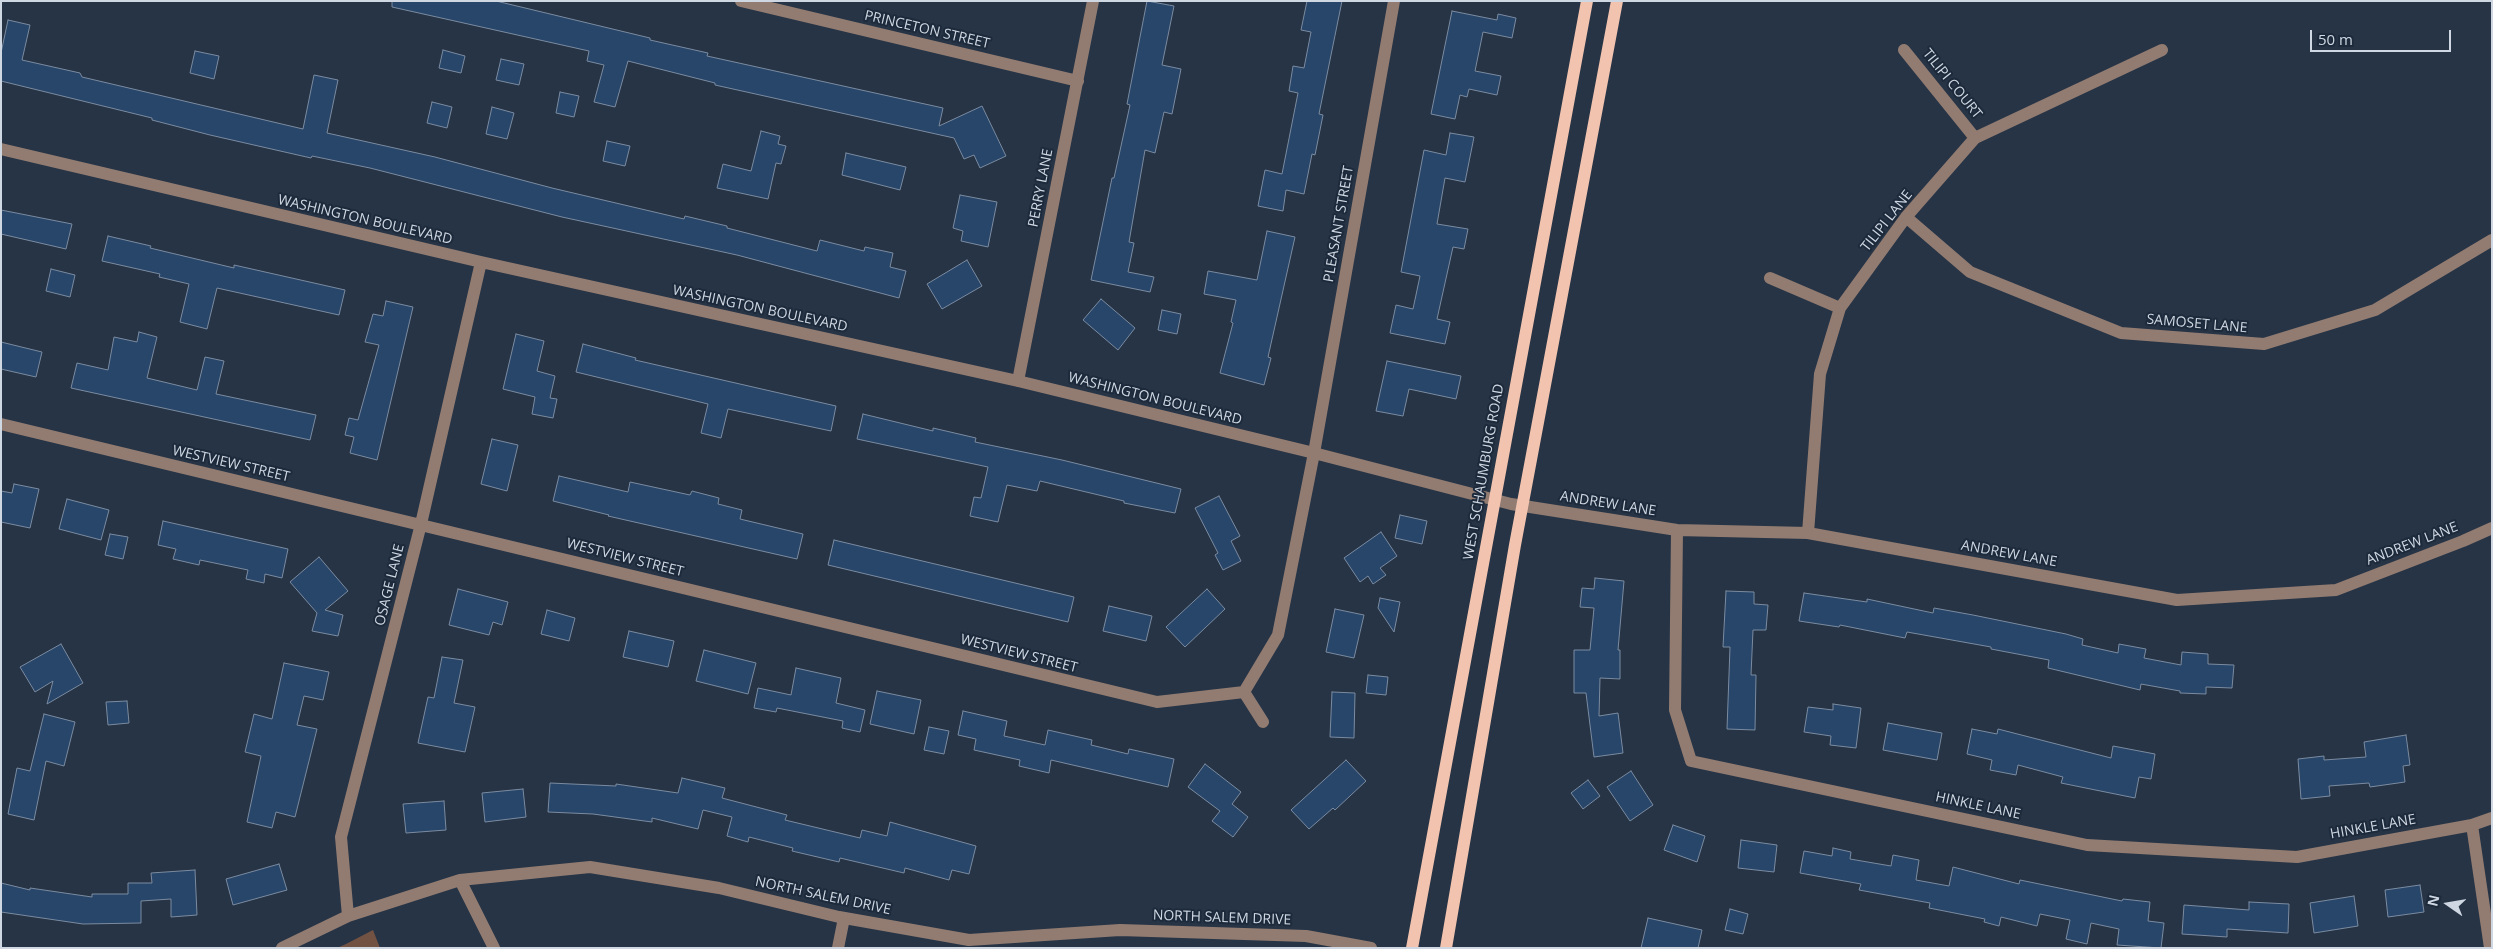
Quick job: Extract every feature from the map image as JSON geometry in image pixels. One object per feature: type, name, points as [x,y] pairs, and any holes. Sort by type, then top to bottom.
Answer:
[{"type":"main road","name":"WEST SCHAUMBURG ROAD","points":[[1412,948],[1587,1]]},
{"type":"main road","points":[[1446,948],[1517,505],[1617,1]]},
{"type":"street","name":"PRINCETON STREET","points":[[741,1],[1078,81]]},
{"type":"street","name":"PERRY LANE","points":[[1018,381],[1093,1]]},
{"type":"street","name":"PLEASANT STREET","points":[[1314,453],[1394,1]]},
{"type":"street","name":"TILIPI COURT","points":[[1904,50],[1975,138]]},
{"type":"street","name":"TILIPI LANE","points":[[1808,533],[1820,374],[1840,308],[1906,217],[1975,138],[2162,50]]},
{"type":"street","name":"WASHINGTON BOULEVARD","points":[[1,149],[481,262],[1018,381],[1314,453],[1517,505]]},
{"type":"street","name":"SAMOSET LANE","points":[[1906,217],[1970,272],[2121,332],[2264,344],[2375,310],[2492,240]]},
{"type":"street","name":"OSAGE LANE","points":[[348,916],[341,837],[421,524],[481,262]]},
{"type":"street","points":[[1770,278],[1840,308]]},
{"type":"street","name":"WESTVIEW STREET","points":[[1,424],[1157,702],[1244,692]]},
{"type":"street","points":[[1263,722],[1244,692],[1278,635],[1314,453]]},
{"type":"street","name":"ANDREW LANE","points":[[1517,505],[1677,530],[1808,533],[2177,600],[2336,590],[2492,528]]},
{"type":"street","name":"HINKLE LANE","points":[[1677,530],[1676,710],[1691,761],[2087,844],[2297,857],[2472,824],[2492,818]]},
{"type":"street","points":[[2472,824],[2490,948]]},
{"type":"street","name":"NORTH SALEM DRIVE","points":[[282,948],[348,916],[460,880],[590,867],[720,888],[844,918],[969,940],[1027,942],[1120,930],[1306,936],[1370,948]]},
{"type":"street","points":[[460,880],[494,948]]},
{"type":"street","points":[[838,948],[844,918]]},
{"type":"shaded area","points":[[373,930],[380,948],[337,948],[346,944]]},
{"type":"building","points":[[392,1],[496,1],[708,53],[707,56],[943,108],[939,126],[982,106],[1006,156],[980,168],[974,155],[964,159],[954,138],[715,85],[715,83],[628,61],[615,107],[594,102],[604,65],[587,61],[589,51],[392,7]]},
{"type":"building","points":[[1147,1],[1174,6],[1162,65],[1181,69],[1172,114],[1164,112],[1155,153],[1145,150],[1129,242],[1134,243],[1128,272],[1154,277],[1150,292],[1091,280],[1112,178],[1114,178],[1130,105],[1127,104]]},
{"type":"building","points":[[1307,1],[1342,1],[1319,114],[1323,115],[1315,155],[1312,154],[1304,194],[1286,190],[1283,211],[1258,206],[1265,170],[1282,174],[1298,93],[1289,91],[1293,66],[1304,68],[1311,32],[1301,30]]},
{"type":"building","points":[[1452,11],[1497,20],[1498,14],[1516,18],[1512,38],[1483,32],[1475,71],[1501,76],[1497,95],[1469,89],[1467,97],[1460,95],[1455,119],[1431,114]]},
{"type":"building","points":[[8,20],[30,25],[22,60],[80,73],[82,77],[303,129],[314,75],[338,80],[327,133],[435,157],[552,188],[684,219],[685,216],[727,226],[727,228],[817,251],[820,240],[864,251],[865,247],[893,253],[890,267],[906,271],[899,298],[737,255],[562,217],[370,168],[312,156],[311,158],[210,135],[152,120],[152,118],[1,81],[1,53]]},
{"type":"building","points":[[443,50],[465,56],[461,73],[439,68]]},
{"type":"building","points":[[195,51],[219,56],[214,79],[190,73]]},
{"type":"building","points":[[501,59],[524,64],[519,85],[496,80]]},
{"type":"building","points":[[560,92],[579,96],[574,117],[556,113]]},
{"type":"building","points":[[432,102],[452,107],[447,128],[427,123]]},
{"type":"building","points":[[492,107],[514,113],[507,139],[486,134]]},
{"type":"building","points":[[761,131],[780,136],[778,144],[786,146],[781,164],[776,163],[768,199],[717,188],[723,164],[751,171]]},
{"type":"building","points":[[1450,133],[1474,137],[1465,182],[1445,178],[1437,224],[1468,229],[1464,249],[1453,247],[1437,319],[1450,322],[1445,344],[1390,333],[1396,305],[1413,309],[1420,276],[1401,272],[1424,150],[1446,155]]},
{"type":"building","points":[[607,141],[630,146],[625,166],[603,161]]},
{"type":"building","points":[[846,153],[906,167],[900,190],[842,175]]},
{"type":"building","points":[[960,195],[997,202],[988,247],[961,241],[963,231],[953,228]]},
{"type":"building","points":[[1,210],[72,224],[66,249],[1,234]]},
{"type":"building","points":[[1267,231],[1295,237],[1268,357],[1271,358],[1264,385],[1220,373],[1233,323],[1231,322],[1236,300],[1204,294],[1208,271],[1257,280]]},
{"type":"building","points":[[108,236],[234,268],[234,265],[345,290],[339,315],[217,288],[207,329],[180,322],[189,284],[159,277],[160,274],[102,261]]},
{"type":"building","points":[[967,260],[982,286],[942,309],[927,284]]},
{"type":"building","points":[[51,269],[75,275],[70,297],[46,291]]},
{"type":"building","points":[[1101,299],[1135,328],[1118,350],[1083,320]]},
{"type":"building","points":[[386,301],[413,307],[377,460],[350,453],[354,437],[345,435],[349,418],[358,420],[379,345],[365,342],[373,314],[383,316]]},
{"type":"building","points":[[1162,310],[1181,314],[1177,334],[1158,330]]},
{"type":"building","points":[[139,332],[157,337],[147,378],[197,390],[205,357],[224,361],[216,394],[316,415],[310,440],[71,388],[77,363],[108,370],[114,337],[137,342]]},
{"type":"building","points":[[516,334],[544,341],[537,371],[555,376],[550,398],[557,399],[553,418],[532,414],[535,397],[503,389]]},
{"type":"building","points":[[1,342],[42,352],[36,377],[1,369]]},
{"type":"building","points":[[583,344],[636,358],[635,360],[836,406],[831,431],[728,409],[721,438],[701,433],[708,404],[576,372]]},
{"type":"building","points":[[1387,361],[1461,376],[1456,399],[1409,389],[1403,416],[1376,411]]},
{"type":"building","points":[[863,414],[933,431],[933,428],[976,438],[975,442],[1062,460],[1181,489],[1175,513],[1124,503],[1124,501],[1040,481],[1037,491],[1007,485],[998,522],[970,516],[974,497],[981,498],[988,467],[857,439]]},
{"type":"building","points":[[492,439],[518,445],[507,491],[481,484]]},
{"type":"building","points":[[559,476],[628,492],[630,482],[690,495],[692,491],[719,498],[718,504],[742,510],[740,519],[803,534],[797,559],[608,516],[553,501]]},
{"type":"building","points":[[14,484],[39,489],[30,528],[1,522],[1,491],[12,493]]},
{"type":"building","points":[[1219,496],[1240,536],[1231,541],[1241,561],[1223,570],[1215,555],[1218,553],[1195,508]]},
{"type":"building","points":[[67,499],[109,510],[101,540],[59,529]]},
{"type":"building","points":[[1400,515],[1427,521],[1422,544],[1395,538]]},
{"type":"building","points":[[163,521],[288,549],[282,578],[265,574],[264,583],[246,579],[248,570],[200,560],[199,565],[173,559],[176,549],[158,545]]},
{"type":"building","points":[[1381,532],[1397,556],[1380,568],[1386,575],[1373,584],[1368,576],[1360,582],[1344,558]]},
{"type":"building","points":[[110,534],[128,537],[123,559],[105,555]]},
{"type":"building","points":[[834,540],[1074,597],[1068,622],[828,565]]},
{"type":"building","points":[[319,557],[348,591],[325,610],[343,615],[338,636],[312,631],[317,613],[290,582]]},
{"type":"building","points":[[1595,578],[1624,581],[1618,650],[1620,650],[1620,679],[1600,678],[1599,716],[1618,713],[1623,753],[1594,757],[1586,693],[1574,693],[1574,650],[1590,650],[1594,608],[1580,607],[1582,588],[1594,589]]},
{"type":"building","points":[[458,589],[508,602],[502,625],[493,622],[489,635],[449,625]]},
{"type":"building","points":[[1207,589],[1225,609],[1185,647],[1166,627]]},
{"type":"building","points":[[1726,591],[1754,592],[1754,604],[1768,605],[1766,630],[1753,630],[1751,675],[1756,675],[1755,730],[1727,729],[1730,647],[1723,647]]},
{"type":"building","points":[[1804,593],[1867,602],[1867,599],[1933,613],[1934,608],[1973,615],[2066,634],[2083,639],[2082,645],[2118,653],[2119,644],[2146,649],[2144,658],[2181,665],[2182,652],[2208,654],[2208,664],[2234,665],[2232,688],[2206,687],[2206,694],[2180,693],[2180,691],[2141,684],[2140,690],[2048,668],[2049,660],[1991,649],[1991,647],[1907,632],[1905,638],[1840,625],[1839,627],[1799,621]]},
{"type":"building","points":[[1380,598],[1400,602],[1394,632],[1378,608]]},
{"type":"building","points":[[1109,606],[1152,616],[1146,641],[1103,631]]},
{"type":"building","points":[[1335,609],[1364,615],[1354,658],[1326,652]]},
{"type":"building","points":[[547,610],[575,618],[569,641],[541,634]]},
{"type":"building","points":[[629,631],[674,641],[668,667],[623,657]]},
{"type":"building","points":[[61,644],[83,683],[47,704],[53,681],[35,692],[20,667]]},
{"type":"building","points":[[704,650],[756,663],[748,694],[696,681]]},
{"type":"building","points":[[442,657],[463,660],[454,703],[475,707],[465,752],[418,743],[428,697],[434,698]]},
{"type":"building","points":[[284,663],[329,672],[323,700],[304,696],[297,725],[317,729],[295,817],[276,812],[272,828],[247,822],[261,756],[245,752],[254,714],[272,719]]},
{"type":"building","points":[[796,668],[841,678],[836,703],[865,710],[860,732],[842,728],[843,721],[777,708],[776,712],[754,708],[758,688],[791,695]]},
{"type":"building","points":[[1368,675],[1388,677],[1386,695],[1366,693]]},
{"type":"building","points":[[877,691],[921,700],[914,734],[870,724]]},
{"type":"building","points":[[1332,692],[1355,693],[1354,738],[1330,737]]},
{"type":"building","points":[[127,701],[129,723],[108,725],[106,702]]},
{"type":"building","points":[[1833,704],[1861,708],[1856,748],[1830,745],[1831,736],[1804,732],[1808,707],[1833,710]]},
{"type":"building","points":[[963,711],[1007,721],[1004,736],[1045,745],[1048,730],[1092,740],[1091,745],[1128,754],[1129,749],[1174,759],[1168,787],[1051,760],[1049,773],[1019,766],[1020,760],[974,750],[976,739],[958,735]]},
{"type":"building","points":[[44,714],[75,722],[64,766],[46,761],[34,820],[8,814],[17,768],[30,771]]},
{"type":"building","points":[[1888,723],[1942,733],[1937,760],[1883,750]]},
{"type":"building","points":[[929,727],[949,731],[944,754],[924,750]]},
{"type":"building","points":[[1972,729],[1997,734],[1998,729],[2111,758],[2113,746],[2155,754],[2151,779],[2139,777],[2135,798],[2061,783],[2063,777],[2018,765],[2016,775],[1990,770],[1992,760],[1967,754]]},
{"type":"building","points":[[2406,735],[2410,765],[2403,766],[2405,782],[2370,787],[2369,783],[2329,786],[2330,796],[2301,799],[2298,759],[2324,756],[2324,760],[2366,757],[2364,742]]},
{"type":"building","points":[[1346,760],[1366,781],[1335,810],[1333,808],[1309,829],[1291,810]]},
{"type":"building","points":[[1205,764],[1241,792],[1232,804],[1248,817],[1233,837],[1212,821],[1220,811],[1188,787]]},
{"type":"building","points":[[1631,771],[1653,805],[1630,821],[1607,787]]},
{"type":"building","points":[[682,778],[725,788],[722,798],[787,815],[785,820],[860,838],[862,830],[887,836],[890,822],[976,846],[969,874],[952,870],[949,880],[905,868],[904,873],[840,858],[839,862],[792,851],[793,848],[749,837],[748,842],[727,836],[732,817],[703,810],[698,829],[652,818],[652,822],[593,814],[548,812],[550,783],[616,786],[616,784],[678,793]]},
{"type":"building","points":[[1588,780],[1600,796],[1583,809],[1571,793]]},
{"type":"building","points":[[523,789],[526,817],[485,822],[482,793]]},
{"type":"building","points":[[444,801],[446,830],[406,833],[403,804]]},
{"type":"building","points":[[1673,825],[1705,836],[1697,862],[1664,850]]},
{"type":"building","points":[[1741,840],[1777,845],[1774,872],[1738,868]]},
{"type":"building","points":[[1833,848],[1851,852],[1850,859],[1891,866],[1893,855],[1919,860],[1916,880],[1949,886],[1953,867],[2019,884],[2020,880],[2122,901],[2123,899],[2150,902],[2148,921],[2164,923],[2161,948],[2117,945],[2119,929],[2091,923],[2087,944],[2066,939],[2070,920],[2040,914],[2037,926],[2001,917],[1999,926],[1984,922],[1985,919],[1929,908],[1930,903],[1859,890],[1861,884],[1800,873],[1804,851],[1832,856]]},
{"type":"building","points":[[279,864],[287,890],[233,905],[226,879]]},
{"type":"building","points":[[195,870],[197,915],[171,917],[171,899],[141,901],[141,923],[83,924],[1,912],[1,883],[30,890],[30,888],[92,897],[92,894],[128,894],[128,883],[152,883],[151,873]]},
{"type":"building","points":[[2420,885],[2424,912],[2388,917],[2385,890]]},
{"type":"building","points":[[2354,896],[2358,926],[2314,933],[2310,903]]},
{"type":"building","points":[[2249,902],[2289,904],[2288,933],[2227,929],[2227,937],[2182,934],[2184,905],[2249,910]]},
{"type":"building","points":[[1730,909],[1748,914],[1743,934],[1725,930]]},
{"type":"building","points":[[1648,918],[1702,930],[1698,948],[1641,948]]}]
